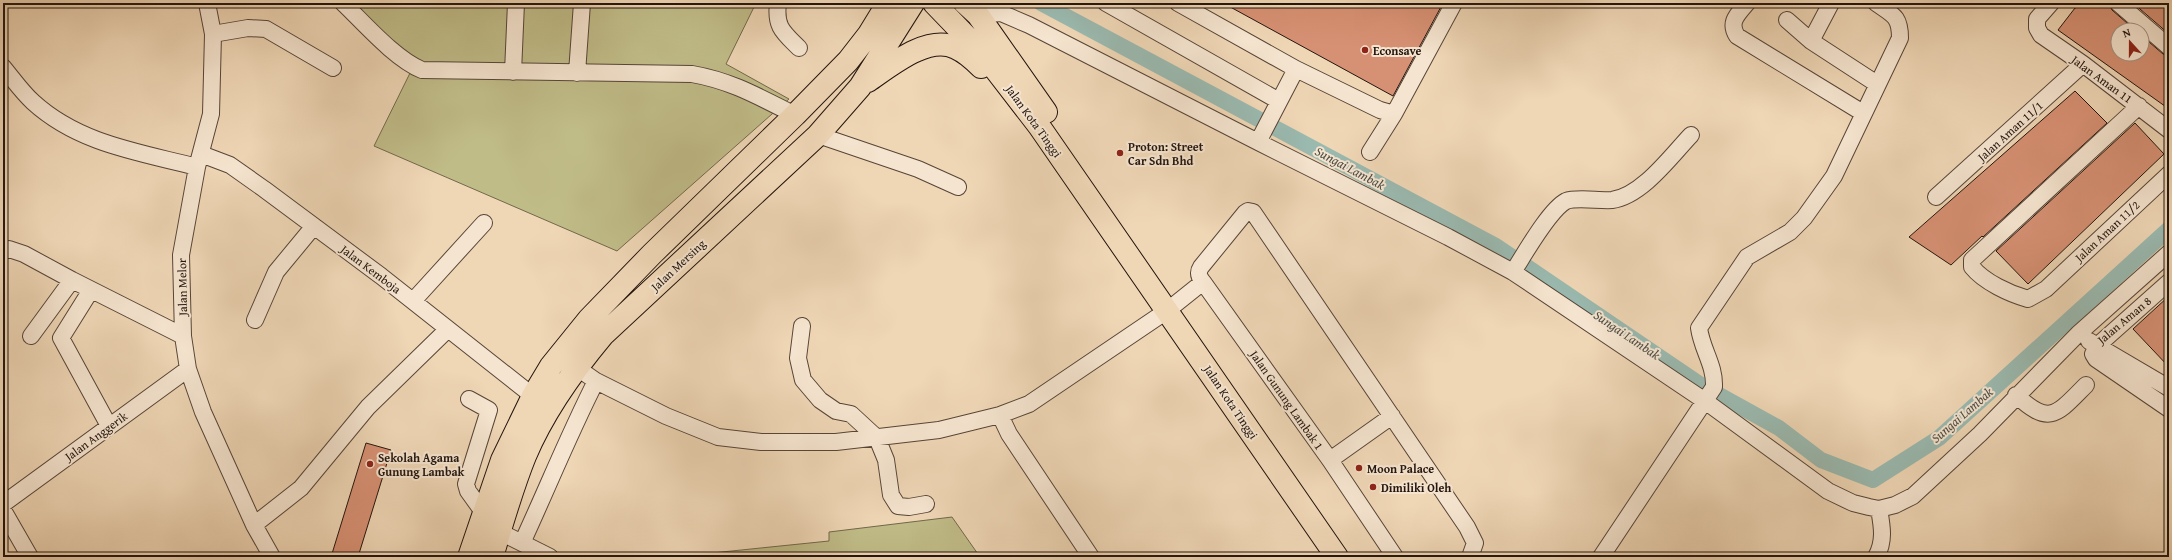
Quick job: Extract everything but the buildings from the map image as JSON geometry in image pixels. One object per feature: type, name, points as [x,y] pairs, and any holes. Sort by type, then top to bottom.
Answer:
[{"type":"highway","points":[[825,85],[840,56],[866,20],[872,3]]},
{"type":"highway","name":"Jalan Mersing","points":[[470,557],[483,512],[502,460],[533,396],[551,366],[589,319],[652,254],[795,115],[848,61],[865,39],[888,3]]},
{"type":"highway","name":"Jalan Mersing","points":[[492,557],[526,455],[557,395],[576,367],[603,335],[818,135],[860,87],[913,3]]},
{"type":"highway","name":"Jalan Kota Tinggi","points":[[934,3],[985,56],[1039,126],[1168,310],[1337,557]]},
{"type":"highway","name":"Jalan Kota Tinggi","points":[[971,7],[1068,144],[1124,248]]},
{"type":"highway","points":[[860,87],[903,56],[932,44],[956,47],[979,65],[1039,126]]},
{"type":"street","name":"Jalan Melor","points":[[207,3],[213,34],[211,114],[199,160],[181,255],[183,336],[188,369],[203,412],[254,525],[272,557]]},
{"type":"street","points":[[343,3],[412,66],[422,70],[692,74],[717,78],[746,90],[795,115]]},
{"type":"street","points":[[513,72],[516,3]]},
{"type":"street","points":[[577,73],[582,3]]},
{"type":"street","points":[[778,3],[777,17],[780,29],[799,48]]},
{"type":"street","points":[[1106,3],[1276,108]]},
{"type":"street","points":[[1178,3],[1296,69],[1380,110],[1394,114]]},
{"type":"street","points":[[1370,152],[1394,114],[1454,3]]},
{"type":"street","points":[[1747,3],[1733,21],[1732,29],[1737,36],[1863,113]]},
{"type":"street","points":[[1811,41],[1831,3]]},
{"type":"street","points":[[1601,557],[1714,387],[1714,376],[1701,343],[1699,328],[1747,258],[1790,232],[1804,218],[1834,176],[1900,38],[1900,23],[1892,14],[1876,3]]},
{"type":"street","name":"Jalan Aman 11","points":[[2051,3],[2037,19],[2037,28],[2041,36],[2083,64],[2169,130]]},
{"type":"street","points":[[2118,3],[2169,47]]},
{"type":"street","points":[[971,7],[1001,13],[1029,25],[1261,137],[1513,272],[1705,401],[1828,491],[1854,503],[1880,509],[1895,506],[1913,496],[1980,434],[2016,395],[2078,334],[2169,252]]},
{"type":"street","points":[[1788,20],[1811,41],[1877,84]]},
{"type":"street","points":[[213,34],[248,28],[266,29],[333,68]]},
{"type":"street","name":"Jalan Aman 11/1","points":[[1936,197],[2083,64]]},
{"type":"street","name":"Jalan Kemboja","points":[[3,67],[32,102],[58,122],[98,142],[230,165],[413,301],[533,396]]},
{"type":"street","points":[[1261,137],[1296,69]]},
{"type":"street","name":"Jalan Aman 11/2","points":[[2139,106],[1972,260],[1972,267],[1977,274],[2017,296],[2028,298],[2046,289],[2169,174]]},
{"type":"street","points":[[818,135],[918,169],[958,187]]},
{"type":"street","points":[[1513,272],[1553,212],[1567,201],[1613,200],[1632,193],[1691,135]]},
{"type":"street","points":[[576,367],[596,381],[666,416],[718,437],[761,442],[795,443],[877,438],[939,430],[1000,415],[1028,404],[1049,392],[1168,310],[1203,282],[1198,271],[1245,213],[1248,211],[1253,212],[1467,527],[1475,543],[1470,557]]},
{"type":"street","points":[[413,301],[484,223]]},
{"type":"street","points":[[255,320],[276,272],[314,226]]},
{"type":"street","points":[[3,251],[9,249],[24,254],[91,290],[183,336]]},
{"type":"street","points":[[32,336],[72,280]]},
{"type":"street","name":"Jalan Gunung Lambak 1","points":[[1203,282],[1330,460],[1395,557]]},
{"type":"street","name":"Jalan Aman 8","points":[[2078,334],[2097,346],[2169,282]]},
{"type":"street","points":[[91,290],[61,338],[109,426]]},
{"type":"street","points":[[802,326],[798,358],[803,380],[820,400],[836,411],[851,414],[877,438],[886,460],[891,495],[898,506],[908,508],[926,504]]},
{"type":"street","points":[[254,525],[301,488],[368,407],[448,329]]},
{"type":"street","points":[[2169,388],[2097,346],[2093,354],[2096,359],[2169,409]]},
{"type":"street","name":"Jalan Anggerik","points":[[3,504],[188,369]]},
{"type":"street","points":[[522,543],[557,468],[570,434],[596,381]]},
{"type":"street","points":[[2016,395],[2030,408],[2044,415],[2054,414],[2086,386]]},
{"type":"street","points":[[469,399],[488,408],[489,410],[466,484],[468,491],[483,512]]},
{"type":"street","points":[[1000,415],[1009,434],[1091,557]]},
{"type":"street","points":[[1330,460],[1392,416]]},
{"type":"street","points":[[1876,557],[1881,548],[1883,534],[1880,509]]},
{"type":"street","points":[[3,510],[30,557]]},
{"type":"street","points":[[500,532],[542,555]]},
{"type":"shaded area","points":[[346,3],[756,3],[726,64],[789,99],[617,251],[374,146],[412,69]]},
{"type":"shaded area","points":[[952,517],[980,557],[673,557],[829,541],[829,532]]},
{"type":"waterway","name":"Sungai Lambak","points":[[1041,3],[1496,246],[1701,385],[1779,428],[1821,460],[1873,480],[1939,438],[2169,229]]},
{"type":"place","name":"Econsave","points":[[1365,50]]},
{"type":"place","name":"Proton: Street Car Sdn Bhd","points":[[1120,153]]},
{"type":"place","name":"Sekolah Agama Gunung Lambak","points":[[370,464]]},
{"type":"place","name":"Moon Palace","points":[[1359,468]]},
{"type":"place","name":"Dimiliki Oleh","points":[[1373,487]]}]
